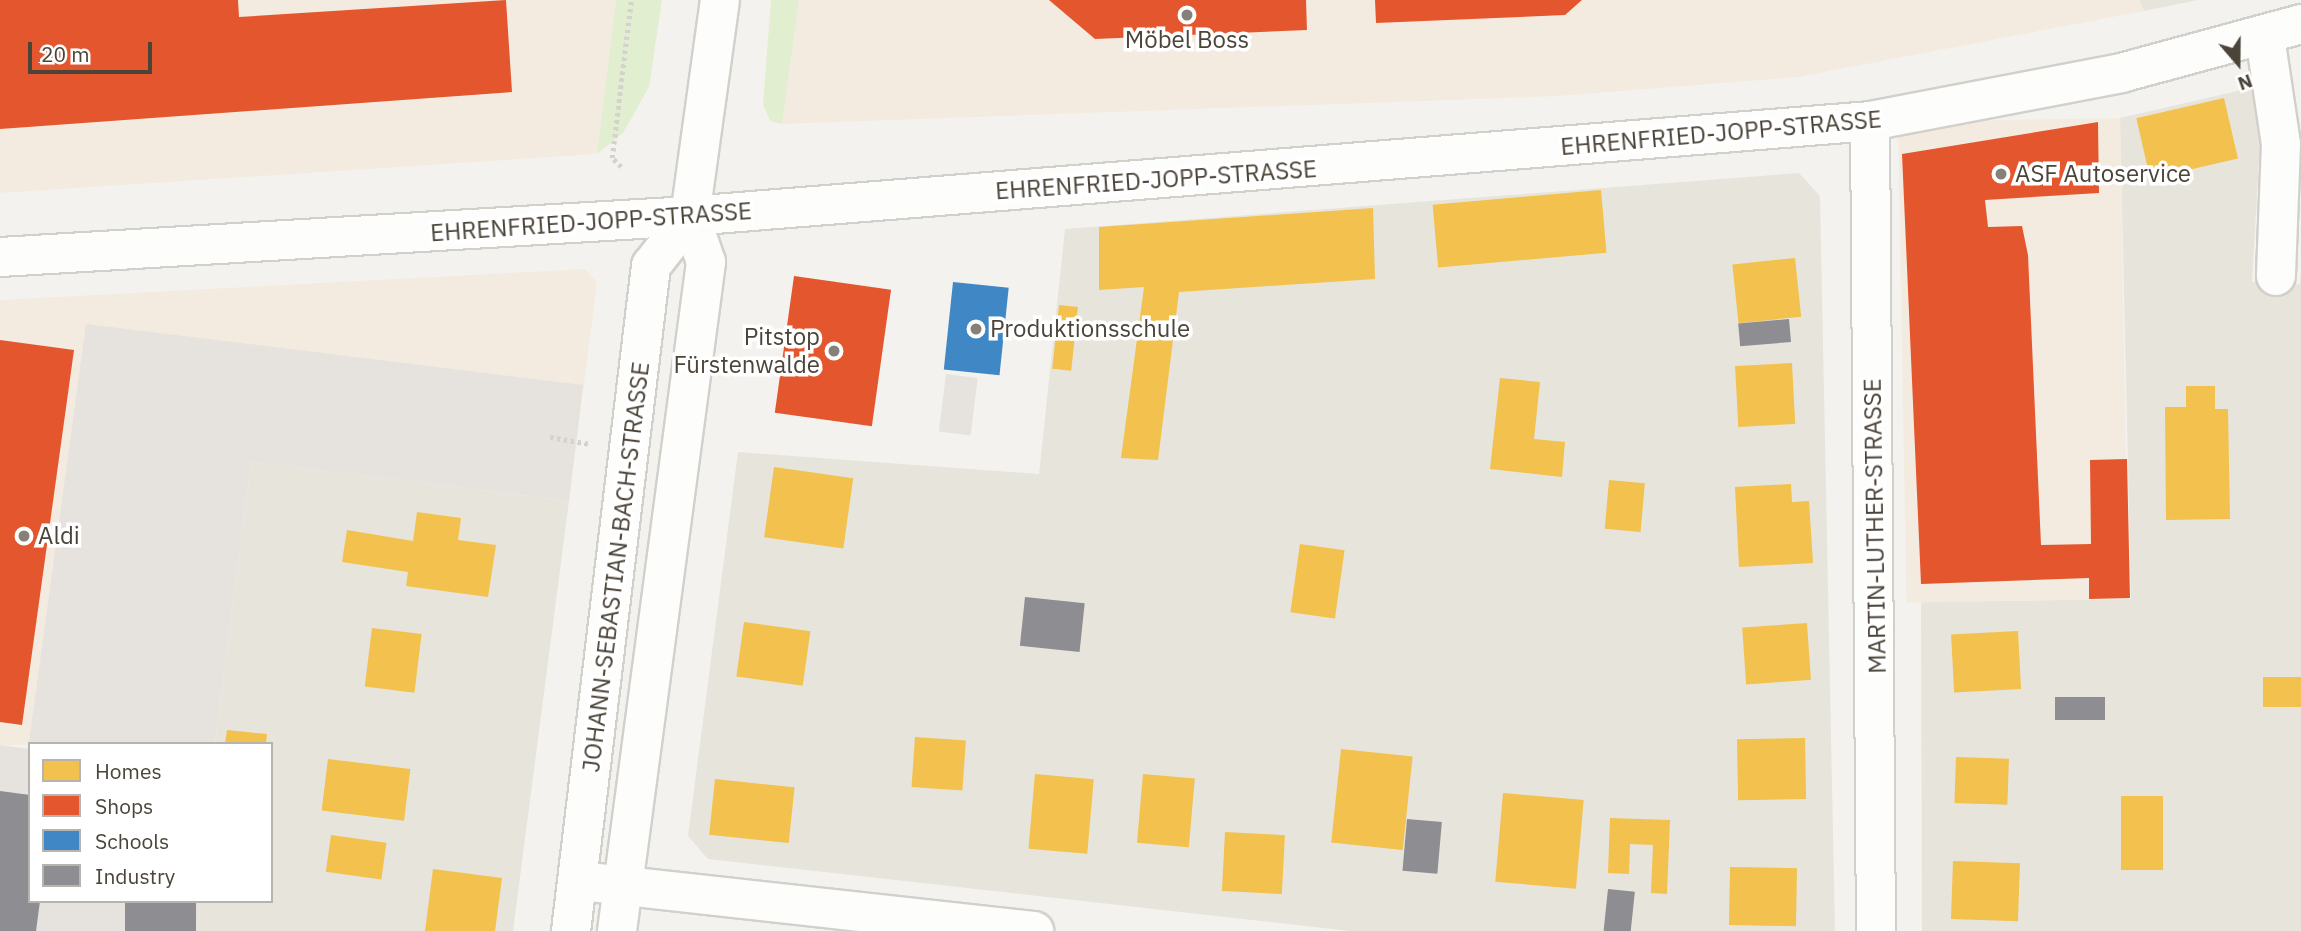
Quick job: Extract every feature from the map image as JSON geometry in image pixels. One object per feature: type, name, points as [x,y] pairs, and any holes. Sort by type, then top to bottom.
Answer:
[{"type":"street","name":"JOHANN-SEBASTIAN-BACH-STRASSE","points":[[617,931],[706,262],[690,216],[720,0]]},
{"type":"street","name":"EHRENFRIED-JOPP-STRASSE","points":[[0,257],[690,216],[1870,121],[2122,72],[2265,37],[2301,24]]},
{"type":"street","points":[[2265,37],[2281,144],[2276,276]]},
{"type":"street","name":"MARTIN-LUTHER-STRASSE","points":[[1870,121],[1876,931]]},
{"type":"street","name":"JOHANN-SEBASTIAN-BACH-STRASSE","points":[[571,931],[651,266],[690,216]]},
{"type":"street","points":[[578,880],[1034,931]]},
{"type":"path","points":[[621,167],[612,158],[631,0]]},
{"type":"path","points":[[550,437],[594,444]]},
{"type":"shaded area","points":[[0,0],[616,0],[597,154],[0,193]]},
{"type":"shaded area","points":[[799,0],[2139,0],[2144,11],[1798,77],[1558,96],[782,124]]},
{"type":"shaded area","points":[[2139,0],[2198,0],[2144,11]]},
{"type":"shaded area","points":[[2255,87],[2261,127],[2252,282],[2300,284],[2301,271],[2301,931],[1922,931],[1921,602],[2131,599],[2120,118]]},
{"type":"shaded area","points":[[2120,118],[2128,599],[1906,603],[1898,122]]},
{"type":"shaded area","points":[[1799,173],[1820,196],[1835,931],[1350,931],[708,859],[688,836],[738,452],[1039,474],[1065,229]]},
{"type":"shaded area","points":[[585,269],[597,283],[569,501],[251,462],[215,742],[28,742],[28,745],[0,745],[0,300]]},
{"type":"shaded area","points":[[86,324],[583,385],[569,501],[251,462],[215,742],[29,742]]},
{"type":"shaded area","points":[[946,374],[978,378],[971,435],[939,432]]},
{"type":"shaded area","points":[[251,462],[569,501],[513,931],[197,931],[200,903],[273,903],[273,742],[215,742]]},
{"type":"shaded area","points":[[0,745],[28,749],[28,903],[200,903],[197,931],[0,931]]},
{"type":"green space","points":[[616,0],[662,0],[649,87],[623,133],[597,154]]},
{"type":"green space","points":[[771,0],[799,0],[782,124],[770,121],[763,104]]},
{"type":"building: Homes","points":[[2224,98],[2238,158],[2150,179],[2136,118]]},
{"type":"building: Homes","points":[[1601,190],[1606,253],[1438,267],[1433,205]]},
{"type":"building: Homes","points":[[1373,208],[1375,279],[1179,292],[1158,460],[1121,458],[1144,287],[1099,290],[1099,227]]},
{"type":"building: Homes","points":[[1795,258],[1801,317],[1739,323],[1732,265]]},
{"type":"building: Homes","points":[[1059,305],[1078,307],[1071,371],[1052,369]]},
{"type":"building: Homes","points":[[1792,363],[1795,424],[1738,427],[1735,366]]},
{"type":"building: Homes","points":[[1500,378],[1540,382],[1534,439],[1565,442],[1562,477],[1490,469]]},
{"type":"building: Homes","points":[[2186,386],[2215,386],[2215,409],[2228,409],[2230,519],[2166,520],[2165,407],[2186,407]]},
{"type":"building: Homes","points":[[774,467],[853,478],[843,548],[764,537]]},
{"type":"building: Homes","points":[[1609,480],[1645,483],[1641,532],[1605,529]]},
{"type":"building: Homes","points":[[1791,484],[1792,502],[1809,501],[1813,563],[1739,567],[1735,487]]},
{"type":"building: Homes","points":[[417,512],[461,518],[458,540],[496,545],[488,597],[406,586],[408,572],[342,562],[347,530],[413,541]]},
{"type":"building: Homes","points":[[1300,544],[1345,550],[1335,619],[1290,612]]},
{"type":"building: Homes","points":[[744,622],[810,631],[803,686],[736,676]]},
{"type":"building: Homes","points":[[1807,623],[1811,680],[1746,684],[1742,628]]},
{"type":"building: Homes","points":[[372,628],[422,634],[414,693],[365,687]]},
{"type":"building: Homes","points":[[2018,631],[2021,689],[1954,692],[1951,635]]},
{"type":"building: Homes","points":[[2263,677],[2301,677],[2301,707],[2263,707]]},
{"type":"building: Homes","points":[[227,730],[267,734],[266,742],[225,742]]},
{"type":"building: Homes","points":[[915,737],[966,741],[962,790],[912,787]]},
{"type":"building: Homes","points":[[1805,738],[1806,799],[1738,800],[1737,739]]},
{"type":"building: Homes","points":[[1341,749],[1413,757],[1403,850],[1331,842]]},
{"type":"building: Homes","points":[[1956,757],[2009,759],[2007,805],[1954,803]]},
{"type":"building: Homes","points":[[328,759],[410,769],[404,821],[322,811]]},
{"type":"building: Homes","points":[[1035,774],[1094,779],[1087,854],[1028,849]]},
{"type":"building: Homes","points":[[1143,774],[1195,779],[1189,847],[1137,843]]},
{"type":"building: Homes","points":[[715,779],[795,787],[789,843],[709,835]]},
{"type":"building: Homes","points":[[1503,793],[1584,800],[1576,889],[1495,882]]},
{"type":"building: Homes","points":[[2121,796],[2163,796],[2163,870],[2121,870]]},
{"type":"building: Homes","points":[[1610,818],[1670,820],[1667,894],[1651,893],[1653,845],[1630,844],[1629,874],[1608,873]]},
{"type":"building: Homes","points":[[1225,832],[1285,835],[1282,894],[1222,891]]},
{"type":"building: Homes","points":[[331,835],[386,843],[381,879],[326,872]]},
{"type":"building: Homes","points":[[1953,861],[2020,863],[2018,921],[1951,919]]},
{"type":"building: Homes","points":[[1730,867],[1797,868],[1796,926],[1729,925]]},
{"type":"building: Homes","points":[[433,869],[502,878],[495,931],[425,931]]},
{"type":"building: Shops","points":[[0,0],[238,0],[239,17],[506,0],[512,92],[0,129]]},
{"type":"building: Shops","name":"Möbel Boss","points":[[1049,0],[1306,0],[1307,30],[1095,39]]},
{"type":"building: Shops","points":[[1375,0],[1582,0],[1565,15],[1376,23]]},
{"type":"building: Shops","points":[[2098,122],[2099,193],[1985,200],[1988,227],[2022,226],[2028,255],[2041,545],[2091,544],[2090,460],[2127,459],[2130,598],[2089,599],[2089,578],[1921,584],[1902,154]]},
{"type":"building: Shops","name":"Pitstop Fürstenwalde","points":[[794,276],[891,290],[872,426],[775,413]]},
{"type":"building: Shops","name":"Aldi","points":[[0,340],[74,350],[22,725],[0,722]]},
{"type":"building: Schools","name":"Produktionsschule","points":[[953,282],[1009,288],[999,375],[944,370]]},
{"type":"building: Industry","points":[[1789,319],[1791,342],[1740,346],[1738,323]]},
{"type":"building: Industry","points":[[1025,597],[1085,603],[1080,652],[1020,646]]},
{"type":"building: Industry","points":[[2055,697],[2105,697],[2105,720],[2055,720]]},
{"type":"building: Industry","points":[[0,791],[28,795],[28,903],[40,903],[36,931],[0,931]]},
{"type":"building: Industry","points":[[1407,819],[1442,822],[1437,874],[1402,871]]},
{"type":"building: Industry","points":[[1608,889],[1635,892],[1631,931],[1604,931]]},
{"type":"building: Industry","points":[[125,903],[196,903],[196,931],[125,931]]},
{"type":"place","name":"Möbel Boss","points":[[1187,15]]},
{"type":"place","name":"ASF Autoservice","points":[[2001,174]]},
{"type":"place","name":"Produktionsschule","points":[[976,329]]},
{"type":"place","name":"Pitstop Fürstenwalde","points":[[834,351]]},
{"type":"place","name":"Aldi","points":[[24,536]]}]
